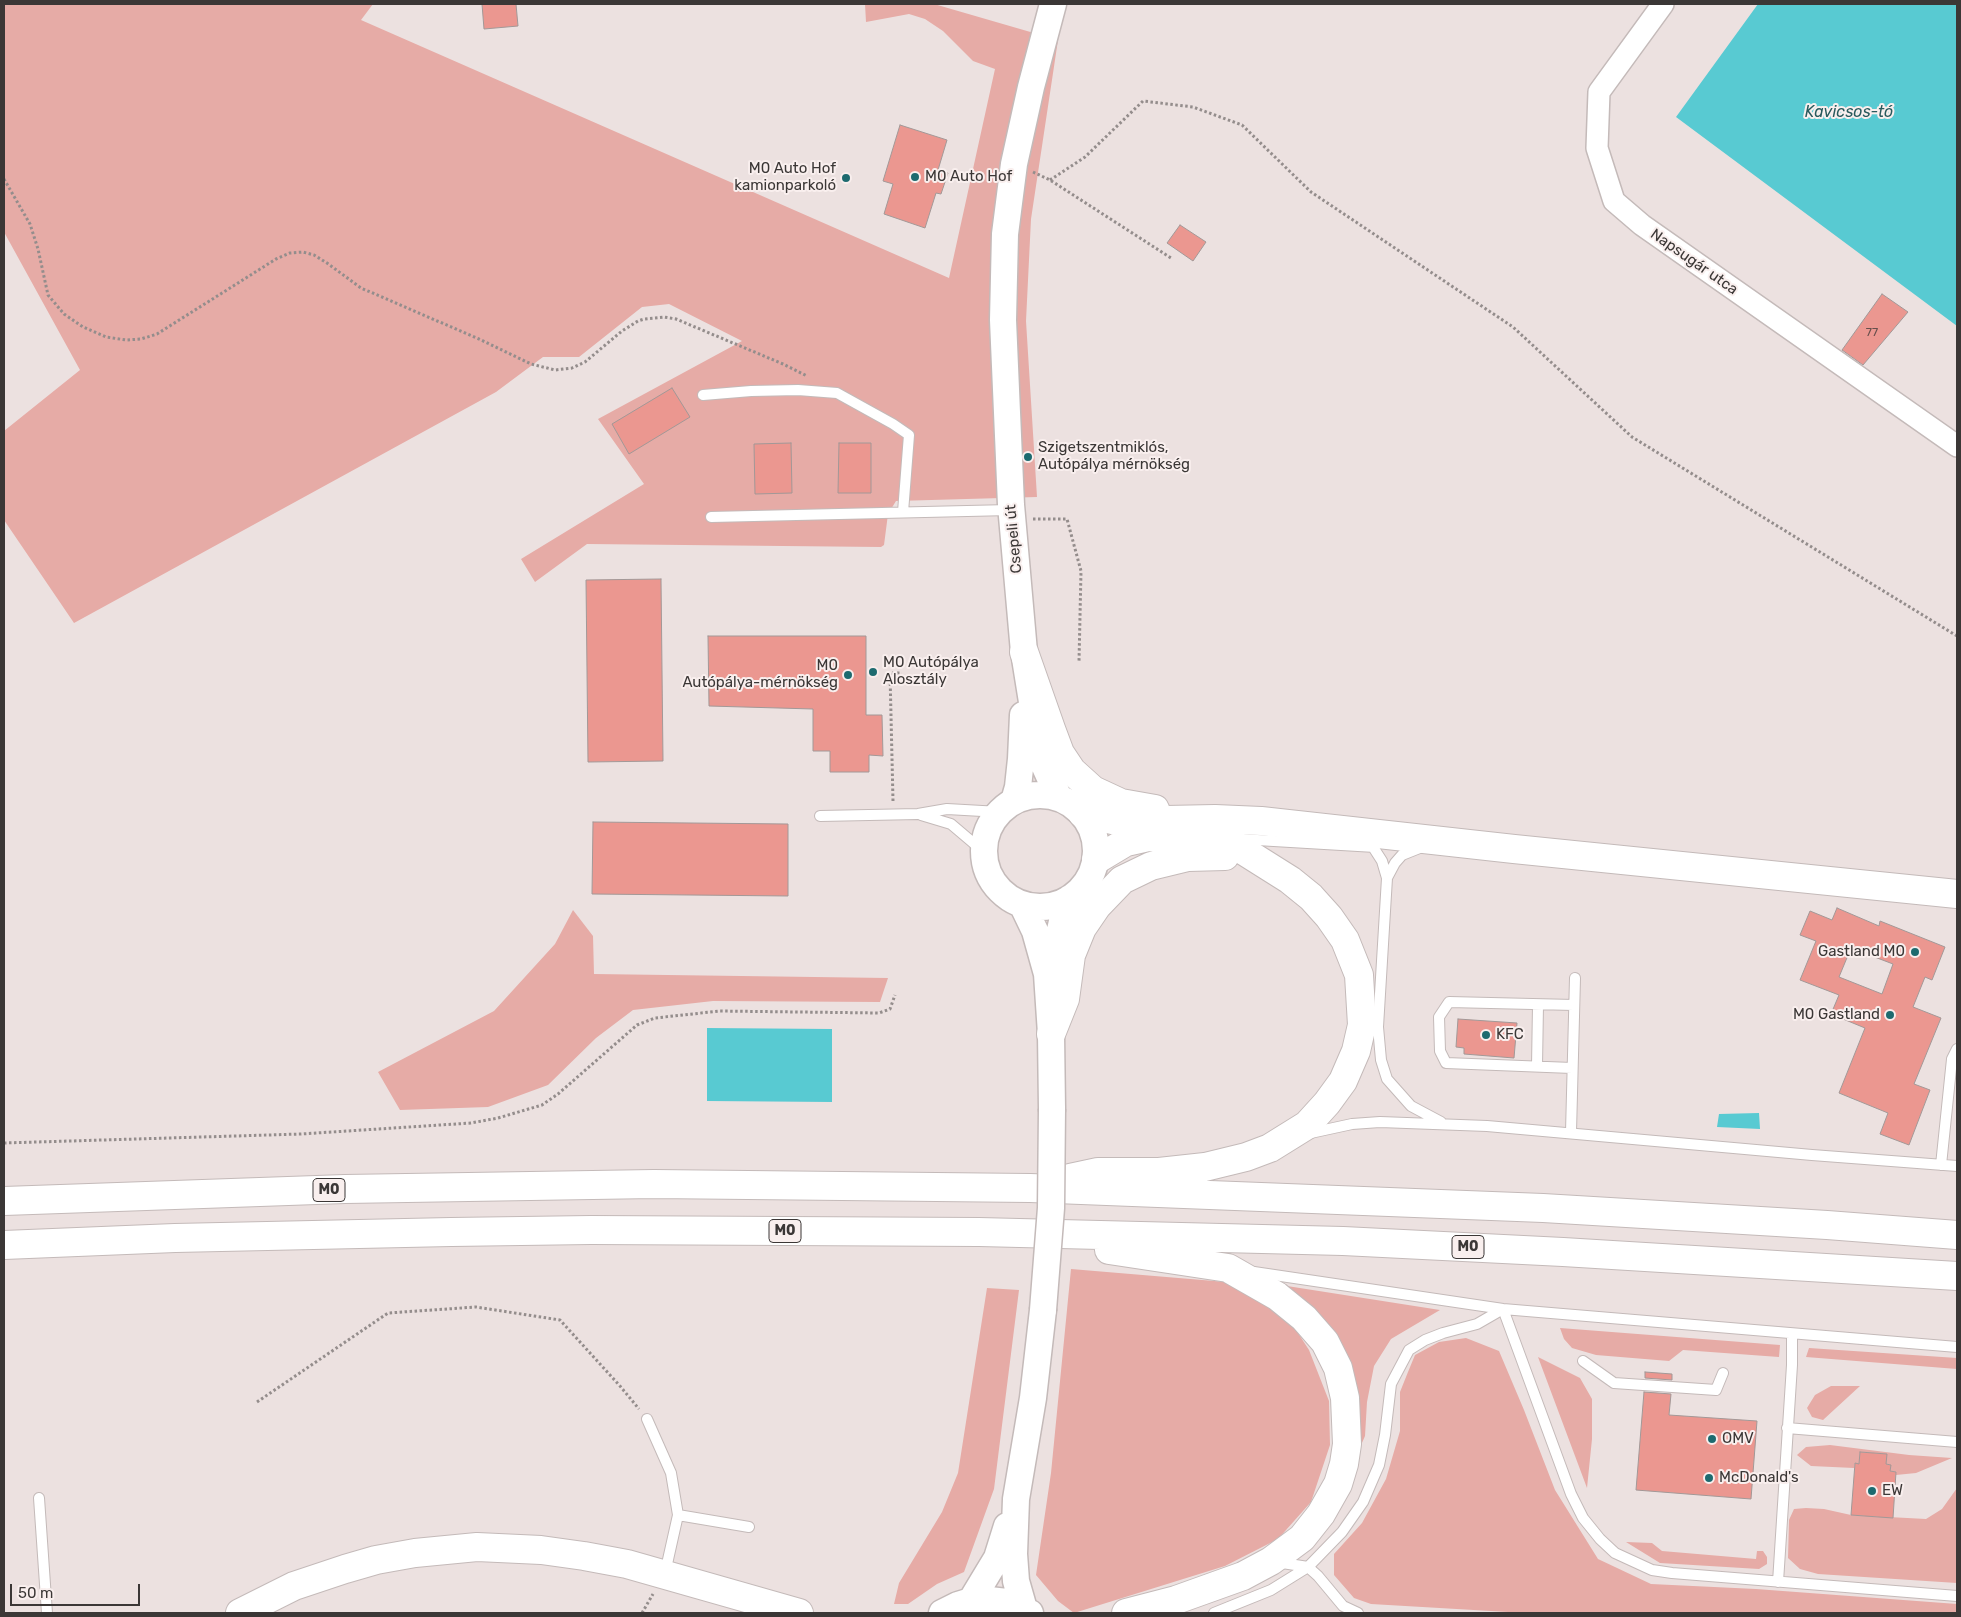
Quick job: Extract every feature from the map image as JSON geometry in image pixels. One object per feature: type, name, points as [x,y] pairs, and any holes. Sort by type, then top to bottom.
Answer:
[{"type":"main road","points":[[1024,652],[1060,753],[1072,771],[1093,790],[1121,803],[1211,829],[1311,897],[1346,940],[1359,975],[1362,1000],[1362,1025],[1356,1051],[1343,1081],[1308,1124],[1290,1138],[1246,1157],[1205,1167],[1158,1172],[1098,1172],[1030,1188]]},
{"type":"main road","points":[[1082,813],[1117,821],[1211,829]]},
{"type":"main road","points":[[1096,860],[1126,842],[1148,837],[1261,821],[1957,894]]},
{"type":"main road","points":[[1051,1034],[1065,999],[1071,955],[1082,928],[1096,906],[1122,880],[1151,866],[1188,856],[1225,856],[1268,866]]},
{"type":"main road","name":"M0","points":[[4,1200],[345,1189],[654,1184],[1030,1188],[1543,1208],[1827,1225],[1957,1235]]},
{"type":"main road","name":"M0","points":[[4,1245],[166,1238],[441,1232],[592,1230],[979,1232],[1353,1242],[1563,1252],[1957,1276]]},
{"type":"main road","points":[[979,1232],[1228,1268],[1277,1296],[1304,1318],[1325,1342],[1338,1368],[1346,1398],[1347,1444],[1344,1464],[1338,1484],[1322,1514],[1302,1538],[1271,1561],[1243,1576],[1176,1600],[1126,1613]]},
{"type":"main road","points":[[240,1613],[294,1586],[376,1560],[447,1549],[477,1547],[541,1550],[584,1556],[665,1574],[794,1613]]},
{"type":"street","name":"Csepeli út","points":[[1052,4],[1014,164],[1006,234],[1002,320],[1012,515],[1024,652],[1041,758],[1059,798]]},
{"type":"street","name":"Napsugár utca","points":[[1663,4],[1599,92],[1597,148],[1614,200],[1642,226],[1957,446]]},
{"type":"street","name":"Csepeli út","points":[[1007,806],[1018,787],[1021,759],[1024,652]]},
{"type":"street","points":[[1044,794],[1059,798],[1072,804],[1082,813],[1092,827],[1096,843],[1096,860],[1091,875],[1082,888],[1070,898],[1055,905],[1022,904],[1007,896],[995,884],[987,868],[984,852],[989,830],[1007,806],[1028,796],[1044,794]]},
{"type":"street","points":[[1051,1034],[1058,939],[1064,912],[1070,898]]},
{"type":"street","points":[[1022,904],[1035,931],[1047,974],[1051,1034],[1052,1108],[1051,1208],[1043,1310],[1033,1398],[1016,1500],[1014,1554],[1016,1581],[1027,1611]]},
{"type":"street","points":[[971,1601],[997,1558],[1016,1500]]},
{"type":"street","points":[[942,1613],[971,1601],[989,1600],[1007,1602],[1027,1611]]},
{"type":"lane","points":[[703,395],[798,390],[837,393],[893,424],[909,435],[904,512]]},
{"type":"lane","points":[[711,517],[904,512],[1012,515]]},
{"type":"lane","points":[[820,816],[900,815],[947,809],[1007,806]]},
{"type":"lane","points":[[918,814],[950,824],[984,852]]},
{"type":"lane","points":[[1211,829],[1255,839],[1383,847],[1514,849]]},
{"type":"lane","points":[[1342,829],[1383,847]]},
{"type":"lane","points":[[1383,847],[1382,861],[1388,878]]},
{"type":"lane","points":[[1423,847],[1402,855],[1395,863],[1388,878],[1378,1027],[1380,1060],[1387,1079],[1411,1106],[1444,1124]]},
{"type":"lane","points":[[1571,1132],[1575,978]]},
{"type":"lane","points":[[1572,1068],[1446,1063],[1440,1050],[1439,1017],[1449,1002],[1574,1005]]},
{"type":"lane","points":[[1536,1066],[1538,1005]]},
{"type":"lane","points":[[1941,1164],[1952,1059],[1957,1049]]},
{"type":"lane","points":[[1290,1138],[1352,1124],[1380,1122],[1444,1124],[1571,1132],[1957,1166]]},
{"type":"lane","points":[[1228,1268],[1503,1309],[1957,1347]]},
{"type":"lane","points":[[1214,1613],[1271,1590],[1308,1567],[1342,1532],[1363,1502],[1379,1465],[1386,1435],[1391,1384],[1409,1350],[1443,1333],[1477,1324],[1503,1309]]},
{"type":"lane","points":[[1503,1309],[1571,1494],[1583,1518],[1600,1539],[1615,1553],[1652,1570],[1957,1596]]},
{"type":"lane","points":[[1778,1582],[1792,1365],[1792,1334]]},
{"type":"lane","points":[[1583,1362],[1614,1383],[1623,1384],[1716,1390],[1723,1373]]},
{"type":"lane","points":[[647,1420],[671,1473],[678,1515],[665,1574]]},
{"type":"lane","points":[[1788,1428],[1957,1442]]},
{"type":"lane","points":[[39,1498],[47,1613]]},
{"type":"lane","points":[[678,1515],[749,1527]]},
{"type":"lane","points":[[1271,1561],[1308,1567],[1318,1576],[1342,1606],[1358,1613]]},
{"type":"path","points":[[1050,180],[1085,157],[1143,101],[1193,107],[1242,125],[1311,192],[1513,327],[1632,438],[1957,636]]},
{"type":"path","points":[[1014,164],[1050,180],[1171,258]]},
{"type":"path","points":[[4,179],[30,224],[38,249],[48,295],[64,314],[83,327],[106,337],[141,340],[157,334],[276,259],[290,253],[303,252],[314,255],[327,263],[361,288],[479,339],[531,364],[555,370],[572,368],[585,362],[622,331],[638,321],[664,317],[676,319],[783,364],[837,393]]},
{"type":"path","points":[[1012,515],[1067,519],[1081,571],[1079,662]]},
{"type":"path","points":[[900,815],[892,798],[890,673],[902,673]]},
{"type":"path","points":[[4,1143],[301,1134],[470,1123],[498,1118],[542,1104],[558,1094],[637,1025],[655,1018],[720,1011],[879,1013],[890,1009],[895,995]]},
{"type":"path","points":[[257,1402],[388,1313],[476,1307],[560,1320],[620,1386],[647,1420]]},
{"type":"shaded area","points":[[4,4],[373,4],[361,20],[949,278],[995,69],[973,61],[943,31],[925,19],[909,14],[866,22],[865,4],[934,4],[1058,40],[1031,219],[1026,321],[1037,497],[896,501],[888,514],[884,545],[881,547],[587,544],[535,582],[521,559],[644,484],[598,419],[742,341],[669,304],[642,307],[579,357],[543,357],[496,392],[74,623],[4,520],[4,431],[80,370],[4,232]]},
{"type":"shaded area","points":[[573,910],[593,936],[594,974],[888,978],[880,1002],[713,1001],[633,1010],[596,1038],[548,1085],[488,1107],[400,1110],[378,1072],[494,1011],[555,944]]},
{"type":"shaded area","points":[[1071,1269],[1238,1283],[1287,1316],[1309,1350],[1329,1401],[1330,1445],[1311,1502],[1278,1539],[1225,1566],[1074,1613],[1058,1601],[1036,1575],[1051,1473]]},
{"type":"shaded area","points":[[1287,1286],[1440,1310],[1391,1339],[1374,1366],[1367,1402],[1365,1436],[1351,1468],[1319,1316]]},
{"type":"shaded area","points":[[987,1288],[1019,1290],[994,1489],[964,1572],[937,1584],[908,1604],[894,1604],[899,1583],[942,1512],[958,1473]]},
{"type":"shaded area","points":[[1560,1328],[1780,1345],[1779,1357],[1683,1350],[1669,1361],[1596,1355],[1572,1348],[1564,1339]]},
{"type":"shaded area","points":[[1466,1338],[1499,1351],[1555,1490],[1598,1559],[1651,1584],[1756,1589],[1957,1604],[1957,1613],[1525,1613],[1371,1604],[1354,1598],[1334,1575],[1334,1554],[1362,1523],[1386,1479],[1400,1431],[1400,1392],[1415,1355],[1439,1342]]},
{"type":"shaded area","points":[[1809,1348],[1957,1358],[1957,1369],[1806,1357]]},
{"type":"shaded area","points":[[1538,1357],[1580,1378],[1592,1399],[1592,1439],[1587,1488]]},
{"type":"shaded area","points":[[1831,1386],[1860,1386],[1823,1420],[1812,1417],[1807,1408],[1815,1395]]},
{"type":"shaded area","points":[[1830,1445],[1909,1455],[1952,1458],[1916,1473],[1896,1475],[1896,1472],[1890,1471],[1890,1465],[1886,1464],[1886,1454],[1860,1452],[1859,1464],[1855,1463],[1854,1468],[1811,1466],[1797,1455],[1806,1447]]},
{"type":"shaded area","points":[[1957,1488],[1957,1583],[1818,1574],[1800,1569],[1788,1558],[1789,1520],[1794,1509],[1824,1509],[1851,1515],[1926,1519],[1942,1509]]},
{"type":"shaded area","points":[[1626,1542],[1652,1543],[1662,1551],[1756,1559],[1757,1551],[1763,1551],[1767,1557],[1767,1564],[1759,1569],[1660,1563]]},
{"type":"water","name":"Kavicsos-tó","points":[[1758,4],[1957,4],[1957,326],[1676,117]]},
{"type":"water","points":[[707,1028],[832,1029],[832,1102],[707,1101]]},
{"type":"water","points":[[1759,1113],[1760,1129],[1717,1127],[1719,1114]]},
{"type":"building","points":[[482,4],[516,4],[518,26],[484,29]]},
{"type":"building","name":"M0 Auto Hof","points":[[900,125],[947,140],[938,170],[948,173],[941,194],[936,193],[925,228],[884,214],[893,184],[883,181]]},
{"type":"building","points":[[1180,225],[1206,242],[1193,261],[1167,243]]},
{"type":"building","points":[[1882,294],[1908,312],[1863,365],[1842,350]]},
{"type":"building","points":[[672,388],[690,417],[629,454],[612,424]]},
{"type":"building","points":[[791,443],[792,493],[755,494],[754,444]]},
{"type":"building","points":[[839,443],[871,443],[871,493],[838,493]]},
{"type":"building","points":[[661,579],[663,761],[588,762],[586,580]]},
{"type":"building","points":[[708,636],[866,636],[866,715],[882,715],[883,756],[869,755],[869,772],[830,772],[830,751],[813,751],[813,709],[709,706]]},
{"type":"building","points":[[593,822],[788,824],[788,896],[592,894]]},
{"type":"building","points":[[1837,908],[1879,926],[1880,921],[1945,947],[1932,980],[1925,977],[1913,1007],[1941,1018],[1914,1084],[1930,1090],[1909,1145],[1880,1134],[1888,1113],[1839,1093],[1865,1028],[1831,1014],[1839,995],[1800,980],[1816,941],[1800,935],[1810,911],[1832,920]],"holes":[[[1851,948],[1893,964],[1882,994],[1839,977]]]},
{"type":"building","name":"KFC","points":[[1458,1019],[1517,1023],[1514,1058],[1464,1054],[1464,1048],[1456,1047]]},
{"type":"building","points":[[1645,1372],[1672,1374],[1672,1380],[1645,1378]]},
{"type":"building","points":[[1644,1392],[1671,1394],[1669,1415],[1757,1421],[1751,1499],[1636,1490]]},
{"type":"building","points":[[1860,1452],[1887,1454],[1886,1464],[1891,1465],[1890,1471],[1896,1472],[1893,1518],[1851,1515],[1855,1463],[1859,1464]]},
{"type":"place","name":"M0 Auto Hof","points":[[915,177]]},
{"type":"place","name":"M0 Auto Hof kamionparkoló","points":[[846,178]]},
{"type":"place","name":"Szigetszentmiklós, Autópálya mérnökség","points":[[1028,457]]},
{"type":"place","name":"M0 Autópálya Alosztály","points":[[873,672]]},
{"type":"place","name":"M0 Autópálya-mérnökség","points":[[848,675]]},
{"type":"place","name":"Gastland M0","points":[[1915,952]]},
{"type":"place","name":"M0 Gastland","points":[[1890,1015]]},
{"type":"place","name":"KFC","points":[[1486,1035]]},
{"type":"place","name":"OMV","points":[[1712,1439]]},
{"type":"place","name":"McDonald's","points":[[1709,1478]]},
{"type":"place","name":"EW","points":[[1872,1491]]}]
